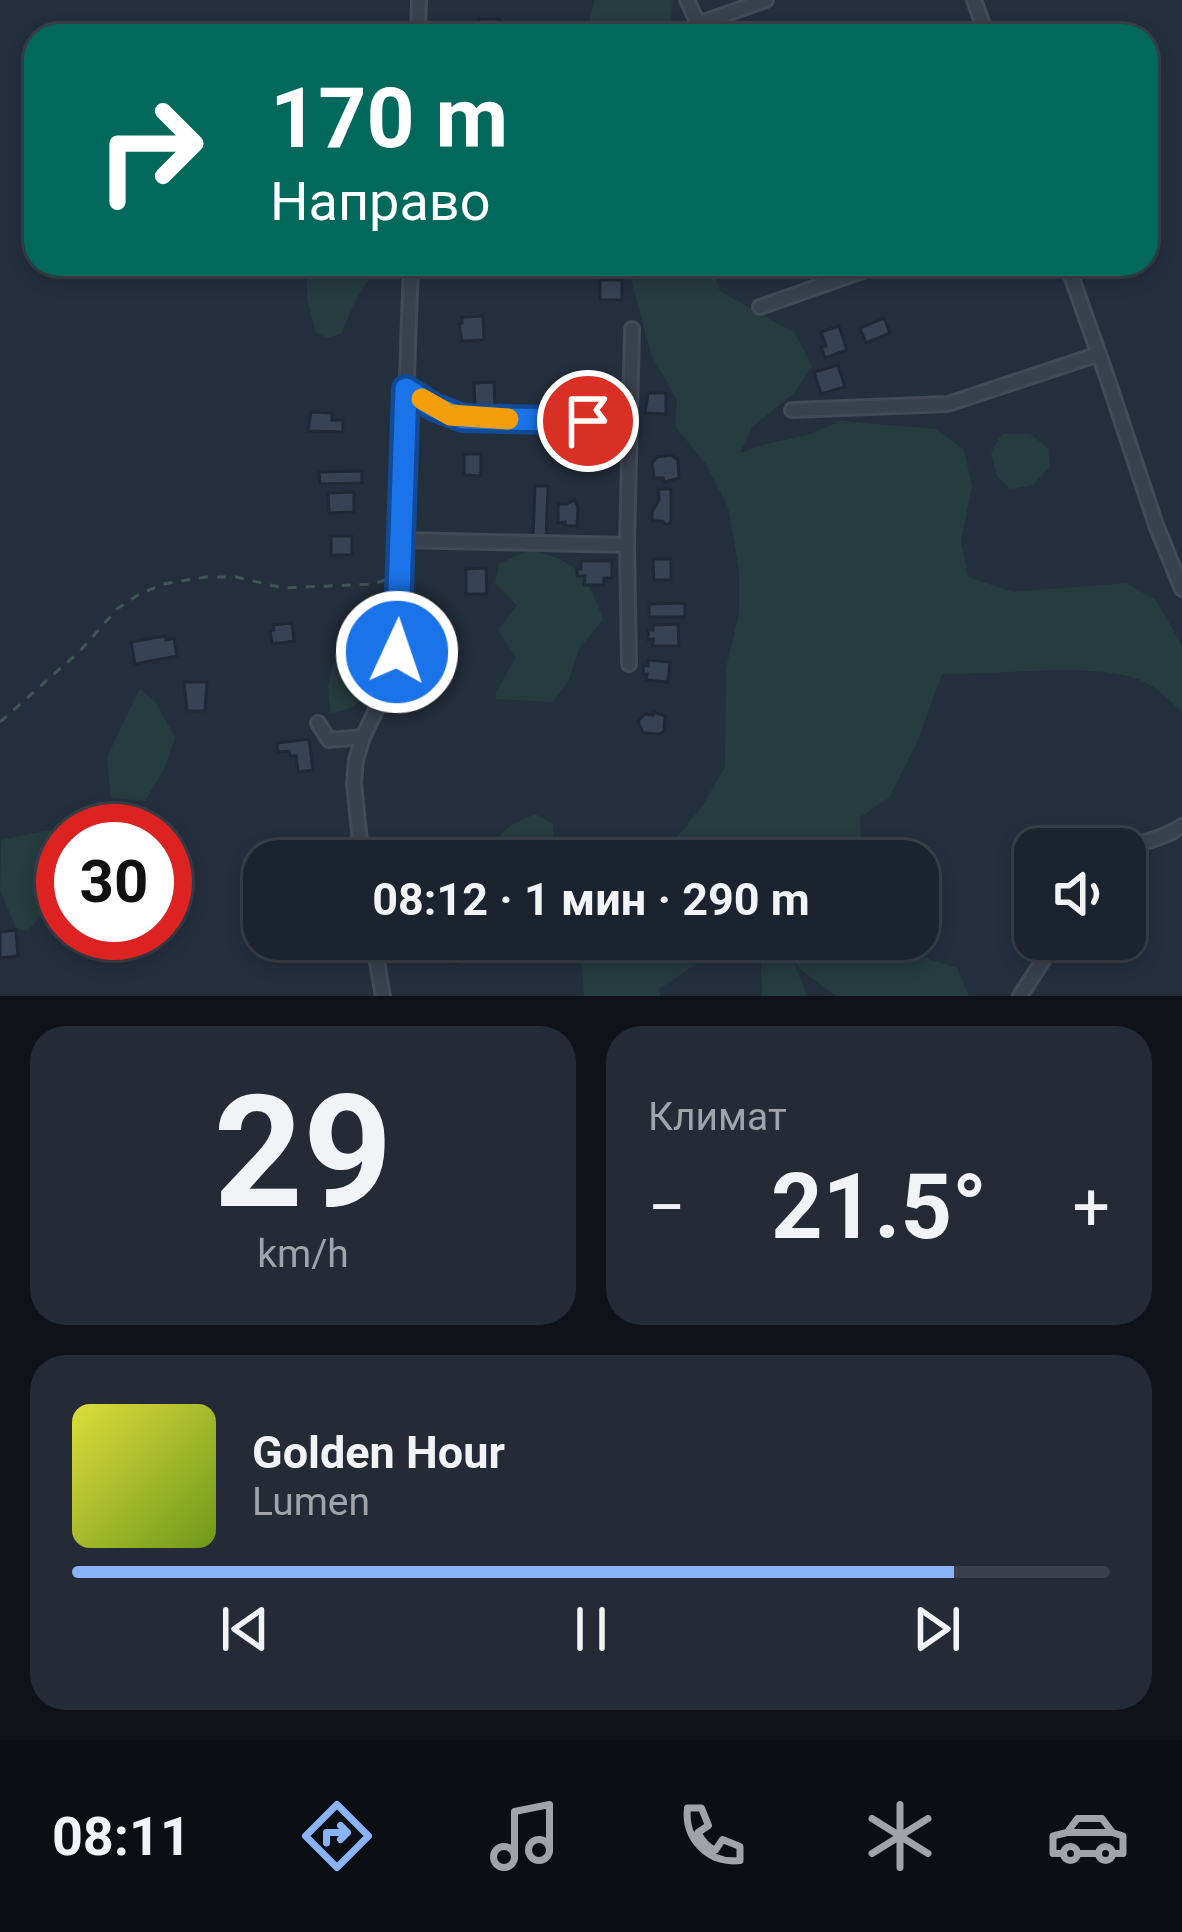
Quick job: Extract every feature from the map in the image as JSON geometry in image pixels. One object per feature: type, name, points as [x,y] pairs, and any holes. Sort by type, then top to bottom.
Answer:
[{"type":"street","points":[[714,24],[766,0]]},
{"type":"street","points":[[360,840],[356,760],[397,652],[411,276]]},
{"type":"street","points":[[823,276],[826,284]]},
{"type":"street","points":[[760,307],[848,276]]},
{"type":"street","points":[[1071,276],[1182,589]]},
{"type":"street","points":[[629,664],[632,329]]},
{"type":"street","points":[[792,410],[948,404],[1099,354]]},
{"type":"street","points":[[406,389],[463,418],[630,422]]},
{"type":"street","points":[[402,540],[627,545]]},
{"type":"street","points":[[318,723],[329,740],[363,737]]},
{"type":"street","points":[[1146,842],[1164,838],[1182,826]]},
{"type":"street","points":[[377,960],[383,996]]},
{"type":"street","points":[[1019,996],[1044,960]]},
{"type":"path","points":[[0,722],[80,651],[117,609],[163,584],[236,577],[283,589],[373,584],[401,573]]},
{"type":"green space","points":[[595,0],[672,0],[671,24],[590,24]]},
{"type":"green space","points":[[307,276],[373,276],[342,333],[328,338],[316,333]]},
{"type":"green space","points":[[632,276],[715,276],[720,291],[795,333],[812,366],[793,394],[752,427],[740,453],[840,421],[935,429],[964,450],[972,486],[961,541],[968,577],[1013,592],[1126,583],[1156,600],[1182,646],[1182,713],[1150,685],[1118,674],[1069,670],[942,674],[918,740],[889,798],[860,817],[861,840],[675,840],[725,767],[726,668],[739,614],[739,571],[728,507],[705,463],[675,426],[677,400],[651,354]]},
{"type":"green space","points":[[1002,434],[1030,434],[1048,448],[1050,466],[1033,485],[1010,489],[997,476],[991,452]]},
{"type":"green space","points":[[529,550],[559,559],[578,572],[603,619],[579,649],[568,682],[552,702],[496,699],[516,657],[498,630],[517,605],[495,583],[499,564]]},
{"type":"green space","points":[[355,658],[373,670],[367,688],[355,705],[330,713],[328,686],[333,664]]},
{"type":"green space","points":[[140,688],[157,704],[175,738],[145,801],[111,798],[107,757]]},
{"type":"green space","points":[[535,814],[553,824],[553,840],[500,840],[511,825]]},
{"type":"green space","points":[[36,833],[36,921],[27,931],[16,928],[0,890],[1,840]]},
{"type":"green space","points":[[579,960],[702,960],[659,989],[661,996],[584,996]]},
{"type":"green space","points":[[760,960],[793,960],[807,996],[762,996]]},
{"type":"green space","points":[[795,960],[932,960],[957,968],[969,996],[835,996]]},
{"type":"building","points":[[479,19],[499,19],[499,24],[480,24]]},
{"type":"building","points":[[600,280],[622,280],[622,300],[600,300]]},
{"type":"building","points":[[483,316],[484,340],[462,341],[462,317]]},
{"type":"building","points":[[884,318],[890,333],[866,343],[860,328]]},
{"type":"building","points":[[839,326],[847,350],[825,358],[821,332]]},
{"type":"building","points":[[838,365],[845,387],[821,394],[814,372]]},
{"type":"building","points":[[494,382],[495,406],[475,407],[474,383]]},
{"type":"building","points":[[648,393],[666,393],[666,414],[645,413]]},
{"type":"building","points":[[311,412],[332,413],[332,420],[343,420],[343,432],[308,431]]},
{"type":"building","points":[[464,454],[481,454],[481,476],[464,475]]},
{"type":"building","points":[[671,455],[678,460],[679,478],[665,482],[654,478],[652,463]]},
{"type":"building","points":[[362,471],[362,483],[320,484],[319,472]]},
{"type":"building","points":[[535,486],[548,486],[546,539],[533,539]]},
{"type":"building","points":[[658,489],[671,489],[671,523],[666,525],[652,521]]},
{"type":"building","points":[[354,492],[354,512],[329,513],[328,493]]},
{"type":"building","points":[[574,500],[577,526],[558,523],[558,504]]},
{"type":"building","points":[[331,536],[352,536],[352,555],[331,555]]},
{"type":"building","points":[[653,559],[671,559],[671,580],[654,580]]},
{"type":"building","points":[[581,561],[612,561],[612,578],[604,578],[604,585],[584,585],[585,576],[577,576]]},
{"type":"building","points":[[486,568],[487,594],[466,594],[466,569]]},
{"type":"building","points":[[685,603],[685,617],[649,617],[649,604]]},
{"type":"building","points":[[292,623],[294,641],[272,644],[273,625]]},
{"type":"building","points":[[678,624],[679,646],[653,646],[653,639],[648,640],[653,625]]},
{"type":"building","points":[[165,636],[166,640],[174,638],[177,656],[135,664],[131,642]]},
{"type":"building","points":[[648,660],[670,662],[668,682],[646,680],[643,665],[648,666]]},
{"type":"building","points":[[184,682],[207,682],[205,711],[187,711]]},
{"type":"building","points":[[654,712],[665,716],[664,731],[643,733],[638,721]]},
{"type":"building","points":[[309,739],[313,770],[298,772],[296,756],[278,752],[277,743]]},
{"type":"building","points":[[16,930],[18,956],[0,958],[0,932]]},
{"type":"slow traffic","points":[[422,399],[450,415],[508,419]]},
{"type":"route","points":[[397,652],[406,389],[463,418],[588,421]]}]
